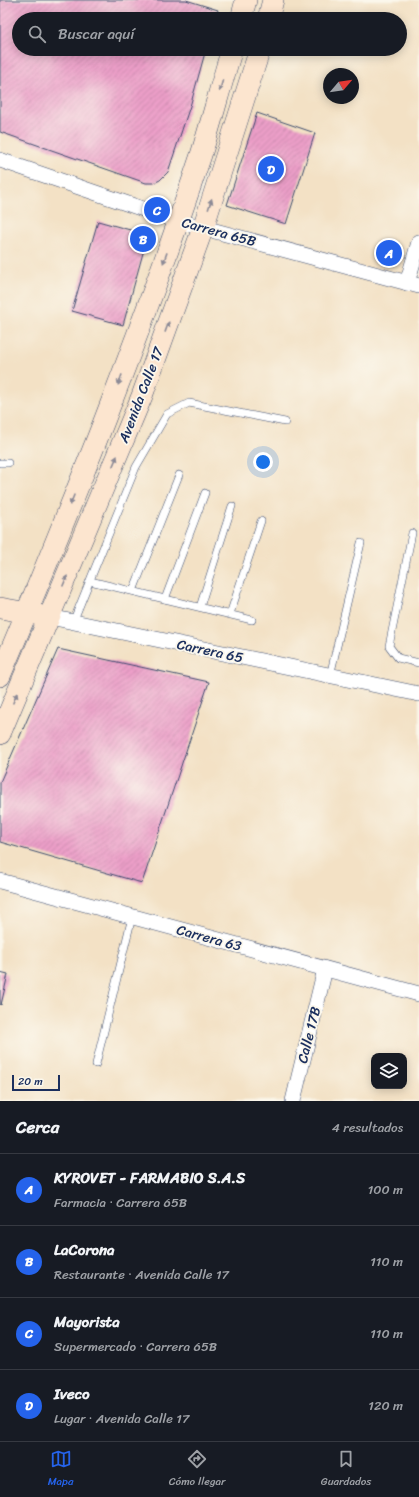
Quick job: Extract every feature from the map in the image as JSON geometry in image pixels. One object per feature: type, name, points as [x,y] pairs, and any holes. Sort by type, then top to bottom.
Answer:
[{"type":"street","points":[[243,12],[246,0]]},
{"type":"street","points":[[270,12],[273,0]]},
{"type":"street","name":"Avenida Calle 17","points":[[0,676],[110,408],[201,154],[230,56]]},
{"type":"street","name":"Avenida Calle 17","points":[[0,734],[142,396],[203,228],[258,56]]},
{"type":"street","name":"Carrera 65B","points":[[0,160],[178,221],[413,285]]},
{"type":"street","points":[[413,285],[419,242]]},
{"type":"street","name":"Carrera 65","points":[[0,608],[50,617],[419,694]]},
{"type":"street","name":"Carrera 63","points":[[0,881],[419,994]]},
{"type":"street","name":"Calle 17B","points":[[293,1101],[325,969]]},
{"type":"lane","points":[[73,622],[136,467],[168,414],[189,403],[285,422]]},
{"type":"lane","points":[[0,463],[8,463]]},
{"type":"lane","points":[[133,591],[179,475]]},
{"type":"lane","points":[[165,599],[205,493]]},
{"type":"lane","points":[[200,607],[232,506]]},
{"type":"lane","points":[[230,614],[261,521]]},
{"type":"lane","points":[[412,534],[389,646],[398,658],[419,663]]},
{"type":"lane","points":[[330,676],[361,542]]},
{"type":"lane","points":[[90,581],[252,620]]},
{"type":"lane","points":[[96,1064],[132,917]]},
{"type":"building","points":[[0,0],[186,0],[218,10],[217,12],[12,12],[12,56],[204,56],[191,103],[168,172],[160,180],[154,183],[146,183],[0,132]]},
{"type":"building","points":[[257,113],[315,133],[286,224],[227,205]]},
{"type":"building","points":[[98,221],[148,235],[123,325],[72,311]]},
{"type":"building","points":[[58,649],[209,682],[142,883],[0,842],[0,782]]},
{"type":"building","points":[[0,972],[8,974],[1,1005],[0,1004]]},
{"type":"place","name":"Iveco","points":[[271,169]]},
{"type":"place","name":"Mayorista","points":[[157,210]]},
{"type":"place","name":"LaCorona","points":[[143,239]]},
{"type":"place","name":"KYROVET - FARMABIO S.A.S","points":[[389,253]]}]
